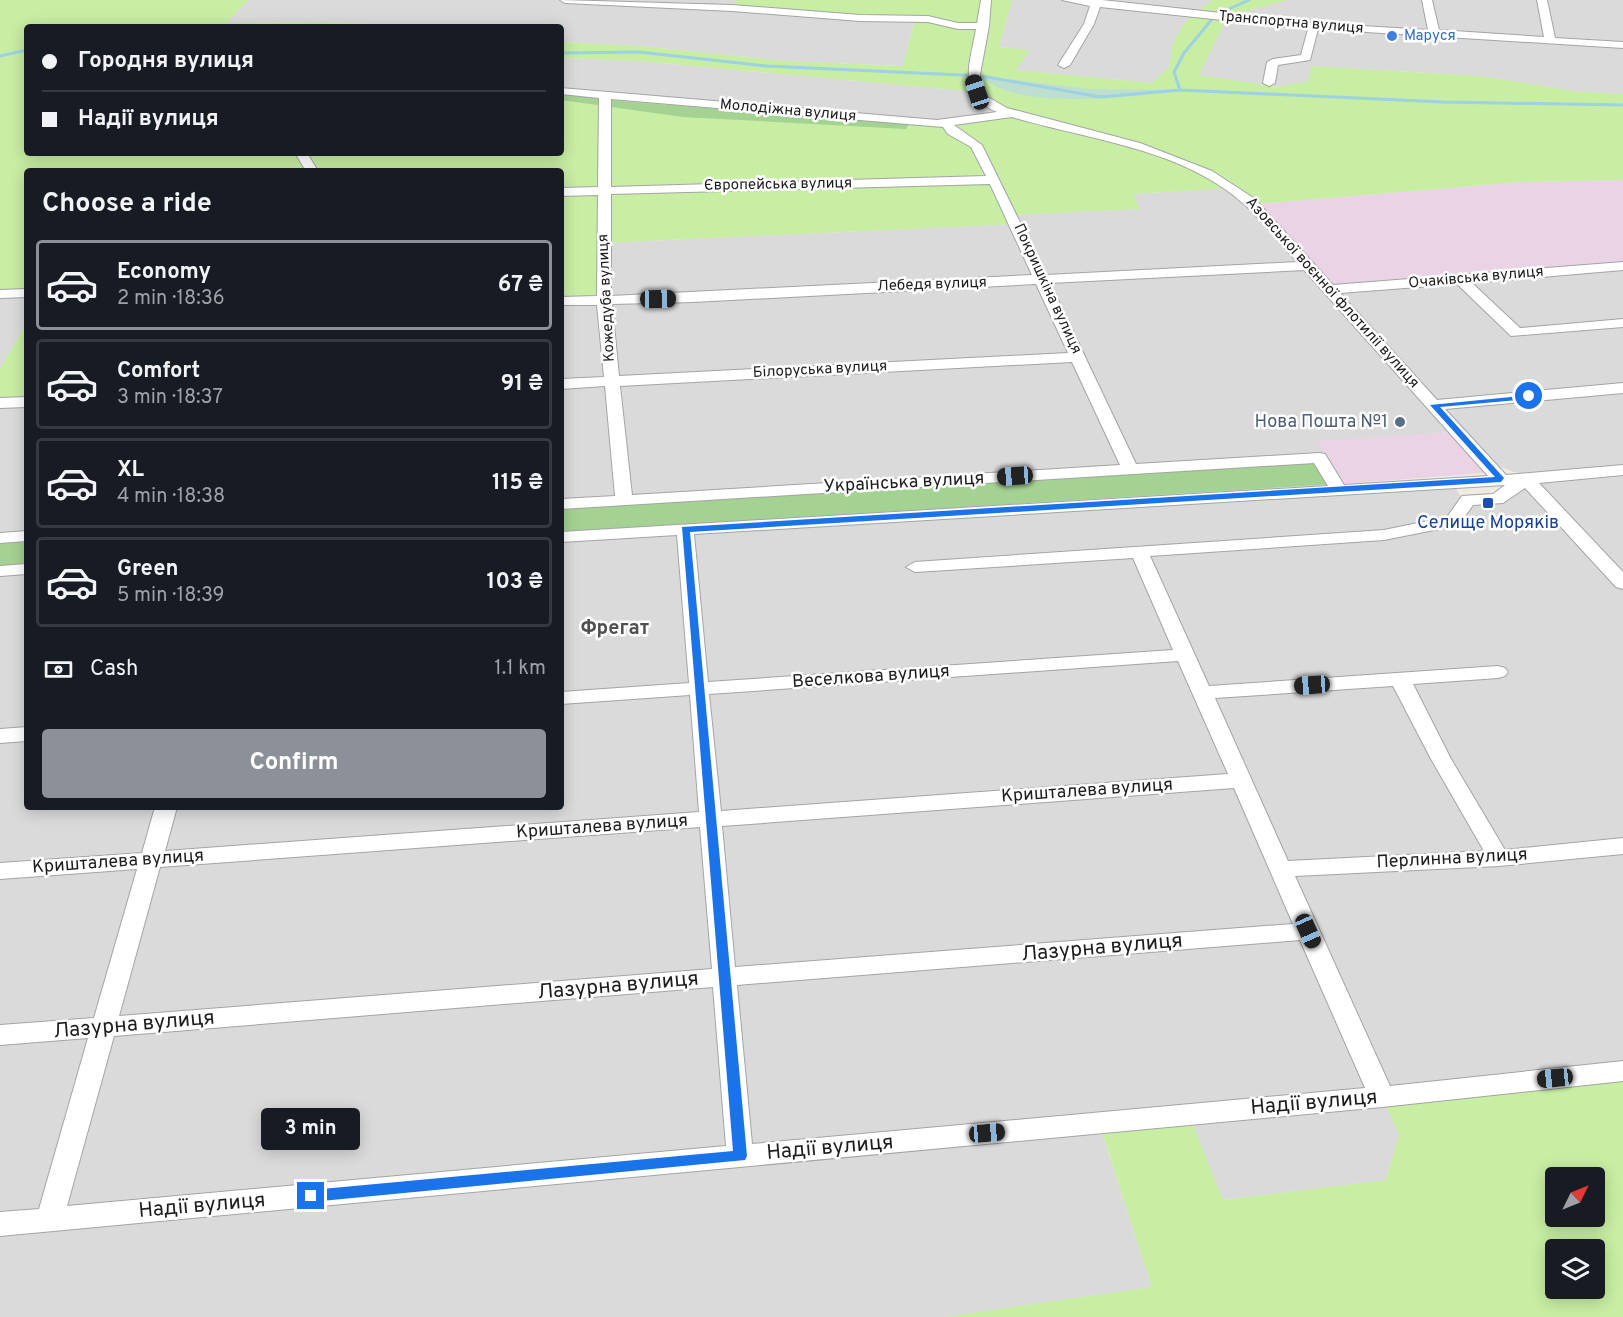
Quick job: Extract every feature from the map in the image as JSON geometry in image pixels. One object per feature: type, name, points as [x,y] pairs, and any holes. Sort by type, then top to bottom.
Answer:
[{"type":"street","points":[[565,0],[653,2],[860,18],[928,19],[958,26],[984,26],[987,0]]},
{"type":"street","name":"Транспортна вулиця","points":[[1067,0],[1314,26],[1623,45]]},
{"type":"street","points":[[1427,0],[1434,34]]},
{"type":"street","points":[[1542,0],[1551,41]]},
{"type":"street","points":[[1064,65],[1089,24],[1096,2]]},
{"type":"street","name":"Азовської воєнної флотилії вулиця","points":[[984,26],[973,74],[977,92],[985,101],[1014,113],[1157,153],[1209,173],[1233,188],[1250,202],[1305,267],[1330,290],[1501,480]]},
{"type":"street","points":[[1269,83],[1273,62],[1306,58],[1314,26]]},
{"type":"street","name":"Молодіжна вулиця","points":[[564,91],[947,123],[1014,113]]},
{"type":"street","name":"Кожедуба вулиця","points":[[605,96],[604,299],[624,500]]},
{"type":"street","name":"Покришкіна вулиця","points":[[947,123],[952,131],[976,145],[995,180],[1130,469]]},
{"type":"street","name":"Європейська вулиця","points":[[564,192],[995,180]]},
{"type":"street","name":"Очаківська вулиця","points":[[1330,290],[1623,266]]},
{"type":"street","name":"Лебедя вулиця","points":[[564,301],[693,298],[794,291],[1305,267]]},
{"type":"street","points":[[1460,279],[1516,333],[1623,323]]},
{"type":"street","points":[[0,294],[24,293]]},
{"type":"street","name":"Білоруська вулиця","points":[[564,384],[1078,357]]},
{"type":"street","points":[[1434,405],[1623,387]]},
{"type":"street","points":[[0,404],[24,402]]},
{"type":"street","name":"Українська вулиця","points":[[564,504],[1319,458],[1338,488]]},
{"type":"street","points":[[564,537],[1338,488],[1526,479],[1623,470]]},
{"type":"street","points":[[1468,500],[1497,499],[1526,479]]},
{"type":"street","points":[[1526,479],[1623,583]]},
{"type":"street","points":[[1455,482],[1468,500]]},
{"type":"street","points":[[915,567],[1418,530],[1454,521],[1468,500]]},
{"type":"street","points":[[685,529],[740,1156]]},
{"type":"street","points":[[0,538],[24,536]]},
{"type":"street","points":[[1139,551],[1382,1097]]},
{"type":"street","points":[[0,571],[24,569]]},
{"type":"street","name":"Веселкова вулиця","points":[[564,698],[1181,656]]},
{"type":"street","points":[[1202,693],[1498,672]]},
{"type":"street","points":[[1400,679],[1441,759],[1499,858]]},
{"type":"street","points":[[0,736],[24,734]]},
{"type":"street","name":"Кришталева вулиця","points":[[0,871],[1240,780]]},
{"type":"street","points":[[49,1220],[165,810]]},
{"type":"street","name":"Перлинна вулиця","points":[[1280,869],[1499,858],[1623,846]]},
{"type":"street","name":"Лазурна вулиця","points":[[0,1035],[1308,931]]},
{"type":"street","name":"Надії вулиця","points":[[0,1224],[1382,1097],[1623,1071]]},
{"type":"shaded area","points":[[249,0],[736,0],[732,7],[915,18],[903,66],[785,61],[639,46],[564,42],[564,24],[225,23]]},
{"type":"shaded area","points":[[1012,0],[1212,0],[1185,22],[1173,43],[1169,67],[1152,83],[1015,70],[1030,50],[999,47]]},
{"type":"shaded area","points":[[1288,0],[1623,0],[1623,94],[1574,91],[1480,76],[1311,66],[1308,81],[1278,87],[1199,75],[1227,16]]},
{"type":"shaded area","points":[[564,58],[639,61],[977,92],[1014,113],[947,123],[564,91]]},
{"type":"shaded area","points":[[1623,180],[1623,263],[1333,287],[1257,204],[1521,182]]},
{"type":"shaded area","points":[[1233,188],[1453,432],[1318,442],[1343,484],[564,532],[564,297],[603,243],[1016,224],[1013,215],[1140,209],[1132,194]]},
{"type":"shaded area","points":[[1623,263],[1623,465],[1529,474],[1514,472],[1495,465],[1333,287]]},
{"type":"shaded area","points":[[24,293],[24,327],[0,369],[0,294]]},
{"type":"shaded area","points":[[24,402],[24,564],[0,566],[0,404]]},
{"type":"shaded area","points":[[1453,432],[1483,468],[1484,473],[1343,484],[1317,441]]},
{"type":"shaded area","points":[[1623,474],[1623,1071],[1382,1097],[1399,1135],[1386,1180],[1222,1200],[1189,1115],[1099,1124],[1152,1287],[944,1317],[0,1317],[0,576],[24,574],[24,810],[564,810],[564,542],[1454,486],[1465,503],[1529,482]]},
{"type":"green space","points":[[0,0],[249,0],[226,23],[369,24],[24,24],[24,156],[564,156],[564,91],[937,124],[1012,114],[977,92],[639,61],[564,58],[564,42],[639,46],[785,61],[903,66],[915,19],[882,19],[732,8],[736,0],[1012,0],[999,47],[1030,50],[1016,70],[1152,83],[1169,67],[1173,43],[1185,22],[1212,0],[1288,0],[1228,16],[1199,75],[1278,87],[1308,81],[1311,66],[1480,76],[1574,91],[1623,94],[1623,180],[1521,182],[1257,204],[1233,188],[1133,194],[1140,209],[1013,215],[1017,224],[603,243],[604,299],[564,301],[564,168],[24,168],[24,293],[0,294]]},
{"type":"green space","points":[[982,76],[1088,89],[1180,90],[1106,98],[1046,98],[1019,94],[997,87]]},
{"type":"green space","points":[[564,94],[619,101],[909,124],[906,129],[683,117],[564,100]]},
{"type":"green space","points":[[24,327],[24,402],[0,403],[0,369]]},
{"type":"green space","points":[[1319,458],[1336,484],[564,532],[564,504]]},
{"type":"green space","points":[[24,536],[24,564],[0,566],[0,538]]},
{"type":"green space","points":[[1623,1071],[1623,1317],[944,1317],[1152,1287],[1099,1123],[1189,1115],[1223,1200],[1386,1180],[1399,1135],[1382,1097]]},
{"type":"waterway","points":[[1216,15],[1249,0]]},
{"type":"waterway","points":[[1180,90],[1174,72],[1184,53],[1213,18]]},
{"type":"waterway","points":[[0,56],[24,51]]},
{"type":"waterway","points":[[564,53],[639,52],[767,66],[982,76],[1100,97],[1180,90]]},
{"type":"waterway","points":[[1180,90],[1443,102],[1623,105]]},
{"type":"place","name":"Маруся","points":[[1392,36]]},
{"type":"place","name":"Нова Пошта №1","points":[[1400,422]]},
{"type":"place","name":"Селище Моряків","points":[[1488,503]]},
{"type":"district","name":"Фрегат","points":[[615,629]]},
{"type":"route","points":[[311,1196],[740,1156],[685,529],[1501,480],[1434,405],[1529,396]]}]
